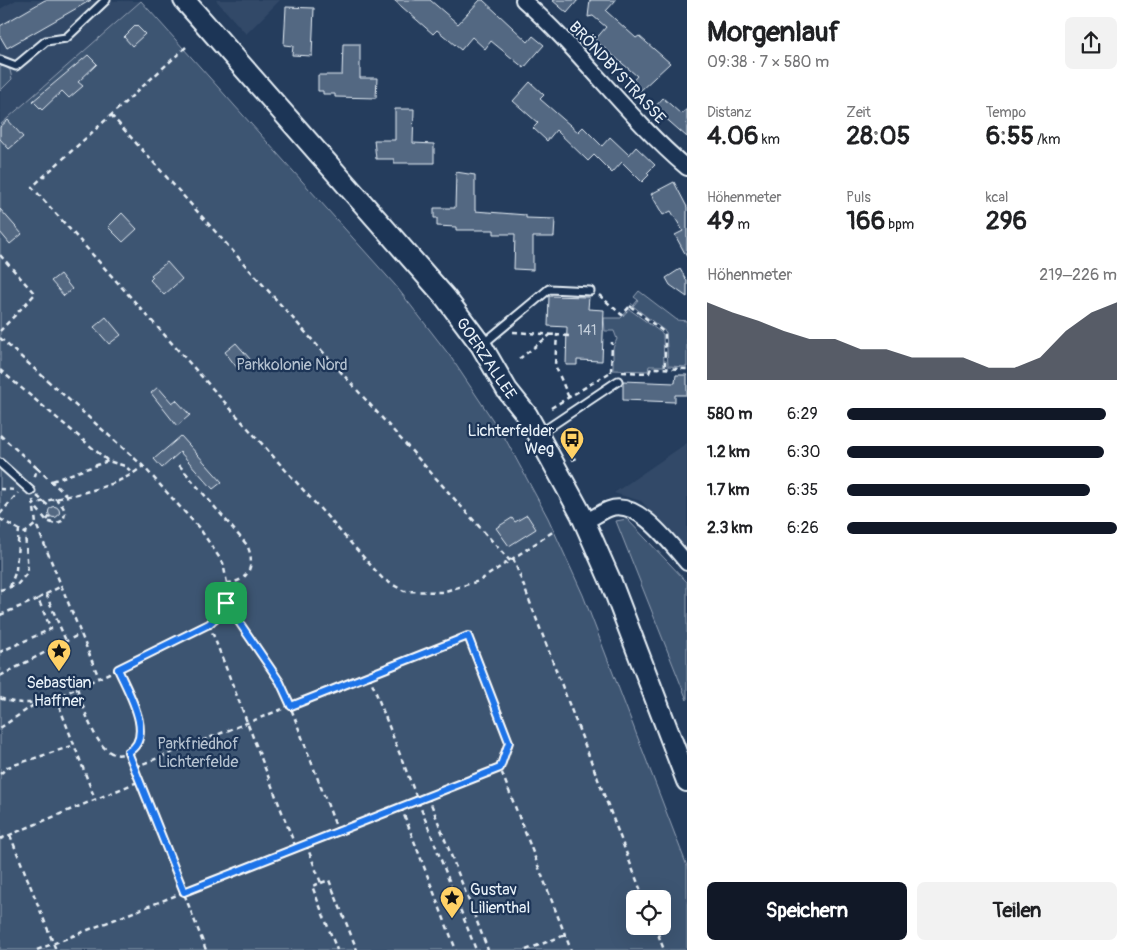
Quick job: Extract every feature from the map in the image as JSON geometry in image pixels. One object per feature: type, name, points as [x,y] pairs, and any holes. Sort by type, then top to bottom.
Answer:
[{"type":"main road","name":"GOERZALLEE","points":[[184,0],[445,297],[481,345],[508,390],[538,434],[585,522],[611,582],[687,781]]},
{"type":"street","name":"BRÖNDBYSTRASSE","points":[[523,0],[573,48],[630,113],[687,168]]},
{"type":"street","points":[[585,522],[610,508],[626,509],[640,513],[687,563]]},
{"type":"lane","points":[[0,60],[16,66],[46,41],[66,38],[106,0]]},
{"type":"lane","points":[[481,345],[549,289],[590,291]]},
{"type":"lane","points":[[538,434],[618,381]]},
{"type":"lane","points":[[0,463],[32,491]]},
{"type":"path","points":[[186,47],[32,187],[383,579],[404,591],[442,592],[479,581],[554,531]]},
{"type":"path","points":[[111,115],[510,560]]},
{"type":"path","points":[[0,255],[35,294],[0,331]]},
{"type":"path","points":[[590,291],[599,294],[622,315],[631,305],[665,333],[665,368]]},
{"type":"path","points":[[500,331],[569,336]]},
{"type":"path","points":[[519,359],[550,335]]},
{"type":"path","points":[[557,336],[555,365],[577,409]]},
{"type":"path","points":[[0,338],[143,466],[200,529],[219,554],[227,583],[226,603],[219,615],[209,624],[56,698],[38,702],[12,702],[0,698]]},
{"type":"path","points":[[611,372],[612,342]]},
{"type":"path","points":[[0,370],[108,461],[125,466],[134,474]]},
{"type":"path","points":[[0,435],[66,495]]},
{"type":"path","points":[[572,460],[579,457]]},
{"type":"path","points":[[52,481],[108,461]]},
{"type":"path","points":[[179,465],[247,545],[250,552],[252,559],[250,571],[237,582],[227,583]]},
{"type":"path","points":[[34,504],[96,488],[134,474],[143,466]]},
{"type":"path","points":[[37,468],[32,491],[36,524],[99,678]]},
{"type":"path","points":[[0,514],[20,490]]},
{"type":"path","points":[[32,491],[50,508]]},
{"type":"path","points":[[34,504],[46,520],[55,524],[62,521],[65,510],[55,498]]},
{"type":"path","points":[[58,508],[61,504]]},
{"type":"path","points":[[46,520],[50,516]]},
{"type":"path","points":[[0,519],[25,533]]},
{"type":"path","points":[[25,533],[36,524]]},
{"type":"path","points":[[10,587],[16,570],[18,530]]},
{"type":"path","points":[[0,590],[17,585],[28,572],[25,533]]},
{"type":"path","points":[[513,558],[641,890]]},
{"type":"path","points":[[0,615],[38,599],[62,586]]},
{"type":"path","points":[[46,594],[66,641]]},
{"type":"path","points":[[0,652],[50,629],[38,599]]},
{"type":"path","points":[[226,603],[280,682],[291,706],[338,832]]},
{"type":"path","points":[[209,624],[296,848]]},
{"type":"path","points":[[0,676],[81,633]]},
{"type":"path","points":[[135,767],[468,636],[509,742],[500,768],[571,950]]},
{"type":"path","points":[[76,688],[100,745],[115,754],[128,752],[140,740],[141,728],[118,669]]},
{"type":"path","points":[[369,675],[476,950]]},
{"type":"path","points":[[56,698],[94,799]]},
{"type":"path","points":[[0,728],[38,702]]},
{"type":"path","points":[[0,774],[8,767],[74,745]]},
{"type":"path","points":[[128,752],[206,950]]},
{"type":"path","points":[[37,950],[500,768]]},
{"type":"path","points":[[0,839],[140,781]]},
{"type":"path","points":[[428,796],[488,950]]},
{"type":"path","points":[[401,807],[456,950]]},
{"type":"path","points":[[10,835],[56,950]]},
{"type":"path","points":[[306,844],[321,883]]},
{"type":"path","points":[[337,950],[312,886],[329,880],[357,950]]},
{"type":"path","points":[[526,950],[565,935]]},
{"type":"path","points":[[658,935],[664,950]]},
{"type":"shaded area","points":[[16,0],[141,1],[0,125],[0,9]]},
{"type":"shaded area","points":[[216,0],[280,0],[246,34]]},
{"type":"shaded area","points":[[687,443],[687,550],[641,501],[614,493]]},
{"type":"green space","points":[[141,1],[395,285],[450,356],[506,440],[548,518],[583,595],[687,866],[687,950],[0,950],[0,125]]},
{"type":"green space","points":[[4,66],[10,70],[12,79],[0,91],[0,67]]},
{"type":"green space","points":[[639,291],[677,320],[687,321],[687,367],[668,366],[666,332],[633,306],[638,300],[634,297]]},
{"type":"green space","points":[[629,309],[663,334],[664,366],[649,366],[648,371],[613,370],[613,348],[617,339],[614,331],[605,331],[604,318],[621,318]]},
{"type":"green space","points":[[627,519],[687,582],[687,700],[616,521]]},
{"type":"building","points":[[45,0],[91,0],[7,48],[0,36],[0,26]]},
{"type":"building","points":[[394,0],[430,0],[458,24],[480,0],[483,0],[528,42],[533,36],[544,45],[524,68],[491,41],[485,49],[472,37],[461,50],[437,30],[433,34]]},
{"type":"building","points":[[552,0],[578,0],[567,13]]},
{"type":"building","points":[[590,0],[616,0],[606,11],[636,38],[639,36],[670,63],[639,92],[630,84],[637,76],[595,40],[606,27],[593,16],[588,17]]},
{"type":"building","points":[[286,7],[314,8],[312,56],[292,55],[293,46],[284,45]]},
{"type":"building","points":[[136,25],[145,34],[132,46],[124,37]]},
{"type":"building","points":[[343,44],[360,44],[360,78],[377,78],[376,98],[335,97],[335,94],[323,94],[323,91],[318,91],[318,75],[342,75]]},
{"type":"building","points":[[88,55],[97,64],[78,82],[83,86],[69,98],[62,91],[42,110],[33,101]]},
{"type":"building","points":[[530,82],[544,95],[540,99],[578,132],[583,127],[602,146],[610,137],[629,155],[636,147],[655,165],[647,173],[649,175],[642,182],[622,162],[612,173],[594,155],[588,161],[556,130],[547,141],[533,128],[538,123],[513,101]]},
{"type":"building","points":[[663,98],[681,114],[687,109],[687,137],[654,108]]},
{"type":"building","points":[[395,109],[414,109],[413,143],[434,144],[434,163],[394,163],[394,159],[376,159],[374,140],[395,140]]},
{"type":"building","points":[[8,120],[23,137],[9,149],[0,139],[0,127]]},
{"type":"building","points":[[456,172],[475,175],[475,211],[526,215],[526,218],[555,219],[554,237],[533,237],[533,270],[514,269],[515,234],[494,234],[494,230],[456,230],[456,227],[437,226],[437,218],[434,218],[434,208],[455,208]]},
{"type":"building","points":[[674,182],[687,207],[687,257],[675,235],[683,231],[671,211],[663,215],[651,194]]},
{"type":"building","points":[[0,209],[22,234],[10,244],[0,232]]},
{"type":"building","points":[[122,213],[137,229],[123,242],[108,227]]},
{"type":"building","points":[[167,262],[182,279],[164,295],[150,280],[153,277],[151,275]]},
{"type":"building","points":[[680,269],[687,281],[687,297],[670,285],[666,278]]},
{"type":"building","points":[[60,274],[72,289],[64,296],[51,281]]},
{"type":"building","points":[[549,296],[589,297],[588,309],[604,310],[602,361],[577,360],[577,365],[566,365],[567,327],[548,326]]},
{"type":"building","points":[[106,317],[121,335],[109,344],[94,327]]},
{"type":"building","points":[[236,343],[250,359],[238,369],[225,352]]},
{"type":"building","points":[[676,375],[687,375],[687,395],[675,395],[675,402],[623,400],[623,381],[675,383]]},
{"type":"building","points":[[158,387],[172,403],[176,400],[190,415],[177,426],[151,393]]},
{"type":"building","points":[[181,436],[222,482],[213,489],[180,452],[162,468],[154,459]]},
{"type":"building","points":[[54,506],[60,512],[54,518],[48,512]]},
{"type":"building","points":[[527,515],[536,529],[509,546],[496,528],[512,518],[515,522]]},
{"type":"place","name":"Lichterfelder Weg","points":[[572,460]]},
{"type":"place","name":"Sebastian Haffner","points":[[59,672]]},
{"type":"place","name":"Gustav Lilienthal","points":[[452,919]]},
{"type":"route","points":[[226,603],[280,682],[291,706],[468,636],[509,742],[500,768],[184,892],[128,752],[137,746],[140,740],[141,728],[118,669],[209,624],[219,615],[226,603]]},
{"type":"park label","name":"Parkkolonie Nord","points":[[292,364]]},
{"type":"park label","name":"Parkfriedhof Lichterfelde","points":[[198,752]]}]
